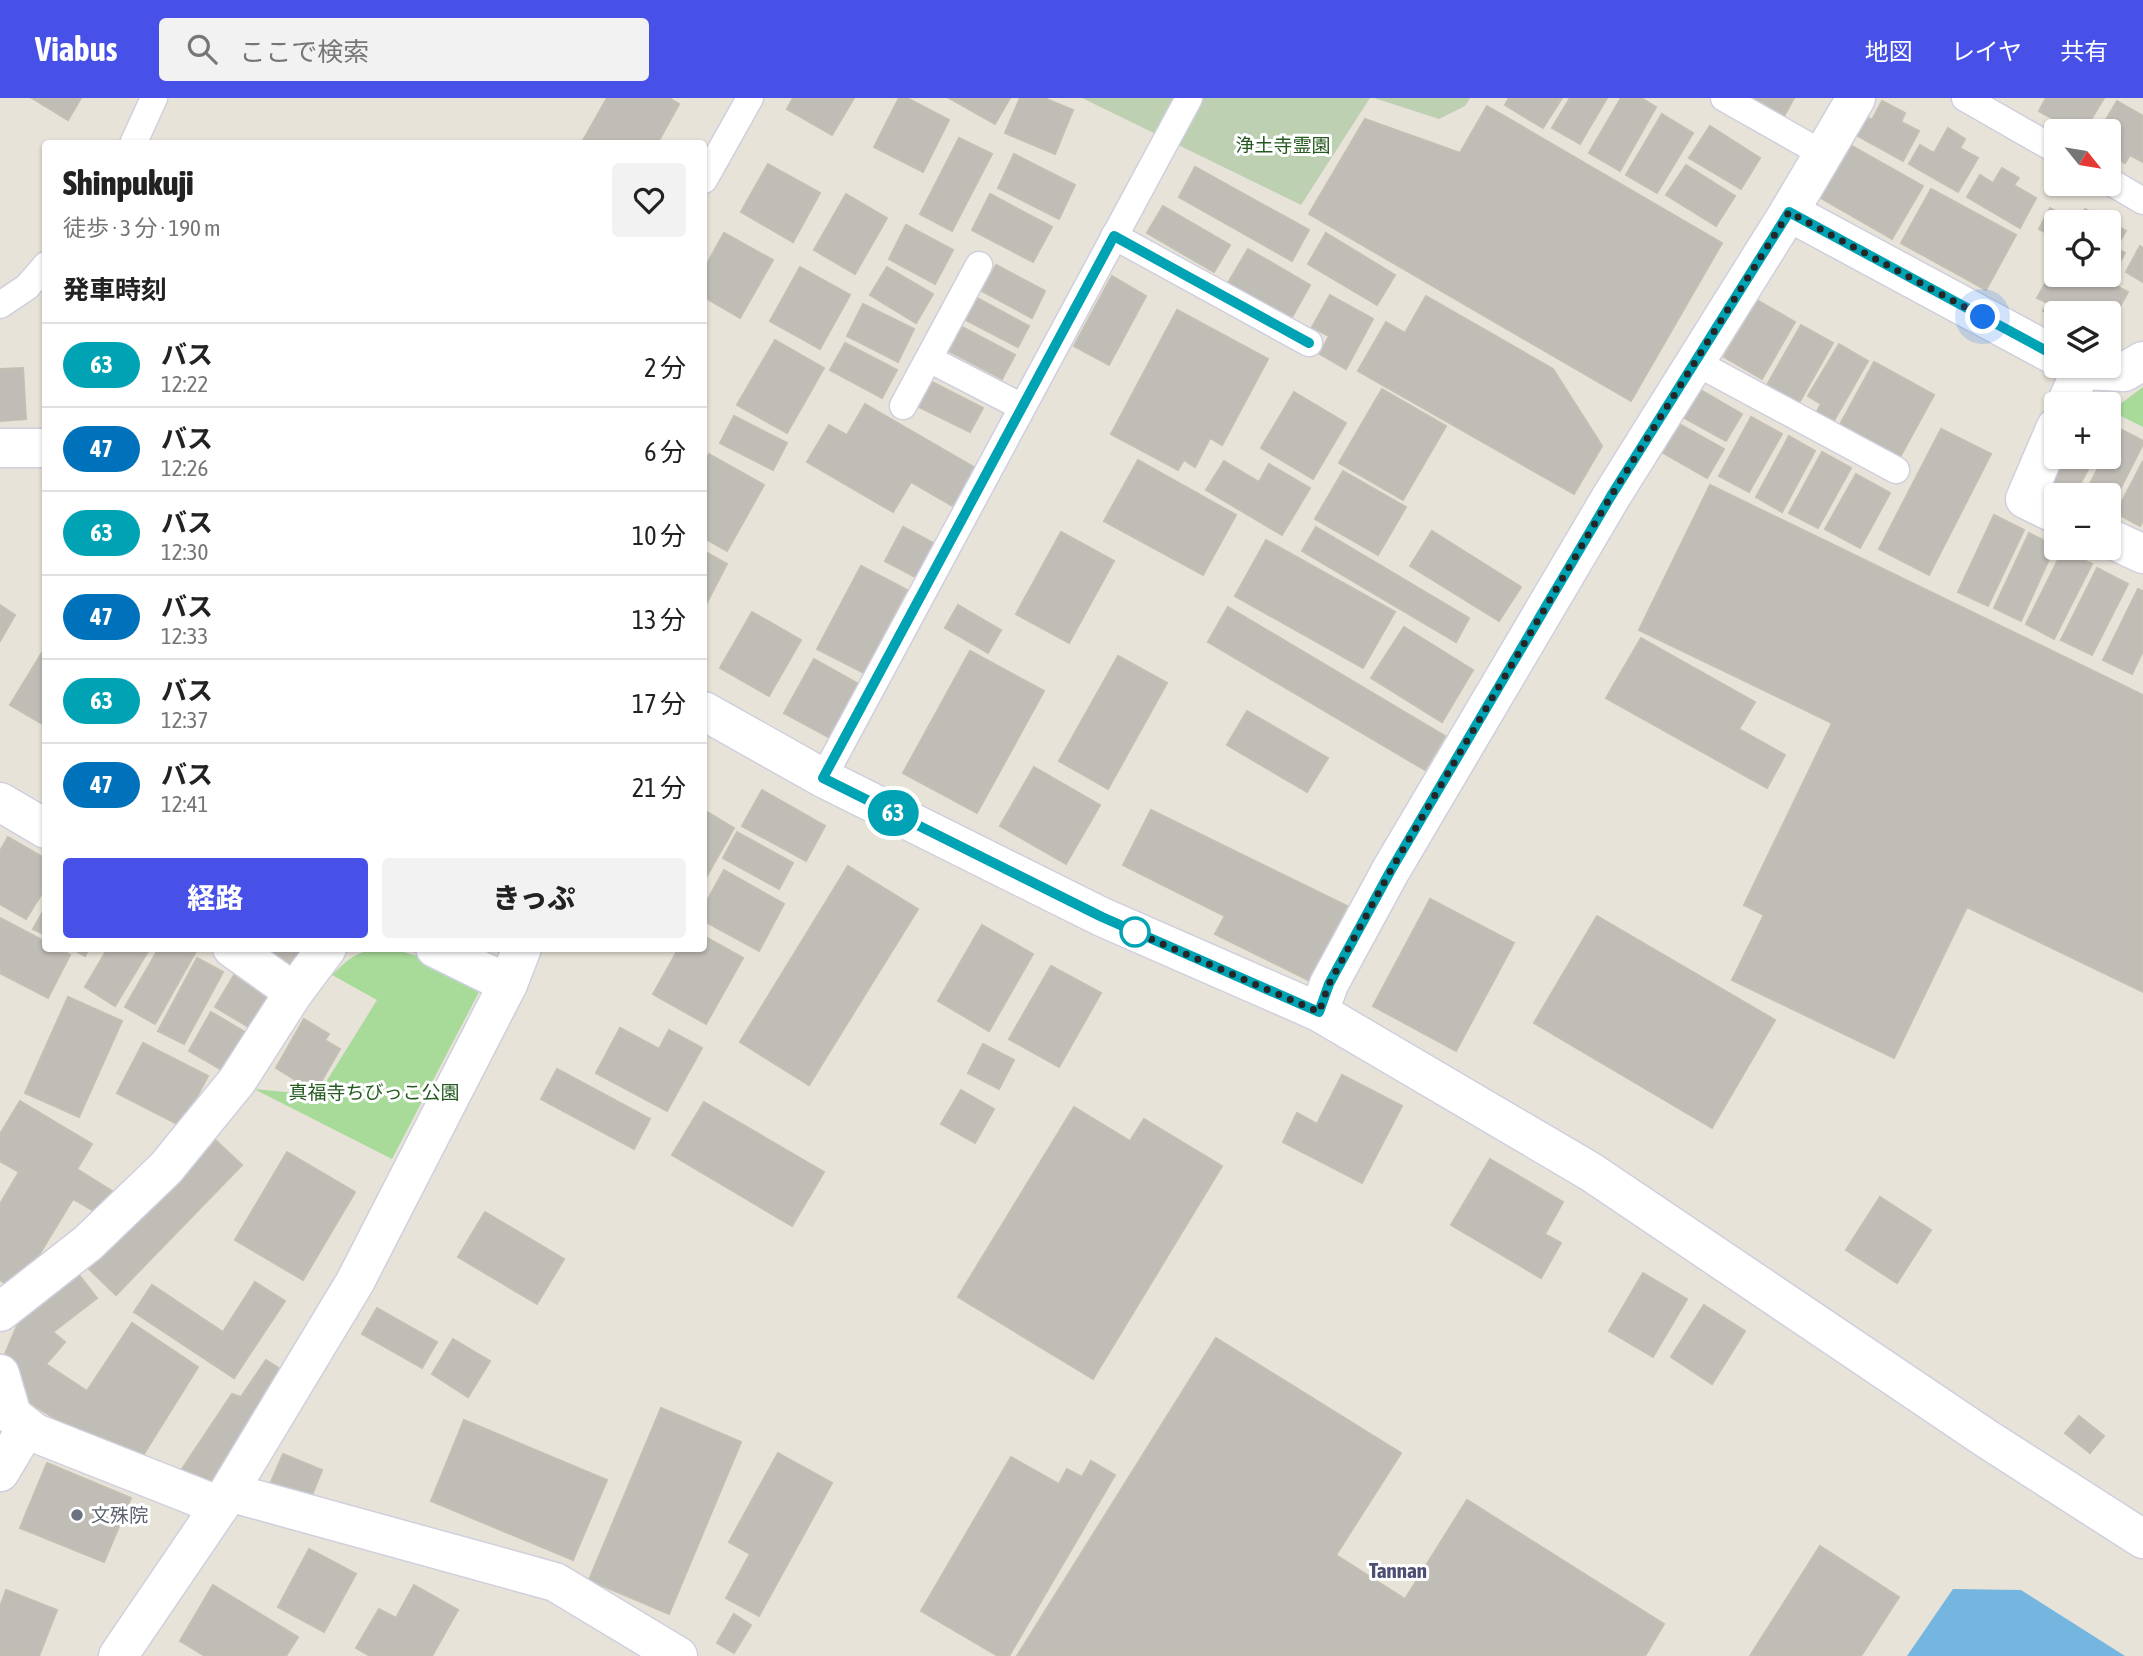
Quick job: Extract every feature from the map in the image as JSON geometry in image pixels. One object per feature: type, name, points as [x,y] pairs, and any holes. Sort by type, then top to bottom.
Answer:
[{"type":"street","points":[[1319,1012],[1329,984],[1391,870],[1611,496],[1789,212],[1856,98]]},
{"type":"street","points":[[1789,212],[2044,349]]},
{"type":"street","points":[[2121,372],[2143,361]]},
{"type":"street","points":[[0,448],[42,448]]},
{"type":"street","points":[[2044,455],[2025,499],[2044,508]]},
{"type":"street","points":[[2121,544],[2143,554]]},
{"type":"street","points":[[707,713],[823,778],[1102,917],[1319,1012],[1591,1172],[1987,1439],[2143,1539]]},
{"type":"street","points":[[0,802],[42,827]]},
{"type":"street","points":[[239,952],[294,992]]},
{"type":"street","points":[[0,1312],[88,1243],[166,1168],[237,1081],[294,992],[324,952]]},
{"type":"street","points":[[443,952],[508,984]]},
{"type":"street","points":[[118,1656],[224,1499],[355,1282],[508,984],[520,952]]},
{"type":"street","points":[[0,1374],[12,1415],[35,1433],[224,1499],[555,1583],[678,1656]]},
{"type":"street","points":[[0,1472],[27,1427]]},
{"type":"lane","points":[[135,140],[155,98]]},
{"type":"lane","points":[[823,778],[1189,98]]},
{"type":"lane","points":[[1724,98],[1823,153]]},
{"type":"lane","points":[[1965,98],[2044,143]]},
{"type":"lane","points":[[707,173],[739,101]]},
{"type":"lane","points":[[2121,188],[2143,201]]},
{"type":"lane","points":[[1114,236],[1309,343]]},
{"type":"lane","points":[[903,407],[979,265]]},
{"type":"lane","points":[[0,305],[27,287],[42,270]]},
{"type":"lane","points":[[929,359],[1022,407]]},
{"type":"lane","points":[[1695,362],[1896,470]]},
{"type":"green space","name":"浄土寺霊園","points":[[1082,98],[1370,98],[1301,205]]},
{"type":"green space","name":"浄土寺霊園","points":[[1374,98],[1470,98],[1465,106],[1439,119]]},
{"type":"green space","points":[[2143,387],[2143,427],[2121,416],[2121,404]]},
{"type":"green space","name":"真福寺ちびっこ公園","points":[[404,952],[417,956],[479,992],[392,1159],[254,1089],[318,1095],[377,1000],[332,975],[358,954]]},
{"type":"water","points":[[1953,1589],[2021,1590],[2125,1656],[1907,1656]]},
{"type":"building","points":[[32,98],[81,98],[68,120]]},
{"type":"building","points":[[607,98],[669,98],[679,104],[659,140],[583,140]]},
{"type":"building","points":[[793,98],[854,98],[832,135],[787,109]]},
{"type":"building","points":[[899,98],[907,98],[949,120],[923,172],[874,147]]},
{"type":"building","points":[[949,98],[1010,98],[995,124]]},
{"type":"building","points":[[1020,98],[1044,98],[1073,110],[1055,154],[1005,133]]},
{"type":"building","points":[[1509,98],[1562,98],[1543,128],[1505,105]]},
{"type":"building","points":[[1570,98],[1607,98],[1580,144],[1552,128]]},
{"type":"building","points":[[1621,98],[1641,98],[1656,107],[1620,171],[1589,153]]},
{"type":"building","points":[[1743,98],[1794,98],[1782,120]]},
{"type":"building","points":[[2046,98],[2104,98],[2091,119],[2053,119],[2039,111]]},
{"type":"building","points":[[1882,101],[1905,113],[1901,122],[1919,131],[1903,161],[1849,131],[1859,113],[1872,120]]},
{"type":"building","points":[[2117,101],[2143,116],[2143,162],[2130,155],[2125,163],[2121,160],[2121,119],[2106,119]]},
{"type":"building","points":[[1487,106],[1722,243],[1631,401],[1309,214],[1365,119],[1460,153]]},
{"type":"building","points":[[1662,114],[1693,133],[1657,193],[1626,175]]},
{"type":"building","points":[[1710,126],[1760,158],[1741,189],[1689,158]]},
{"type":"building","points":[[1948,128],[1965,139],[1960,148],[1978,158],[1958,192],[1909,164],[1920,145],[1934,153]]},
{"type":"building","points":[[959,138],[992,154],[952,231],[920,214]]},
{"type":"building","points":[[1845,142],[1923,186],[1892,239],[1816,195]]},
{"type":"building","points":[[1014,154],[1075,185],[1059,219],[998,188]]},
{"type":"building","points":[[768,164],[820,193],[793,242],[741,212]]},
{"type":"building","points":[[1686,165],[1735,196],[1716,226],[1666,195]]},
{"type":"building","points":[[1195,167],[1309,230],[1292,261],[1179,197]]},
{"type":"building","points":[[2002,168],[2019,178],[2014,185],[2036,198],[2020,228],[1967,197],[1980,175],[1993,183]]},
{"type":"building","points":[[1931,189],[2016,235],[1986,290],[1901,243]]},
{"type":"building","points":[[846,194],[887,218],[855,274],[814,250]]},
{"type":"building","points":[[990,194],[1052,227],[1033,262],[972,230]]},
{"type":"building","points":[[1163,206],[1230,245],[1214,272],[1147,233]]},
{"type":"building","points":[[906,225],[953,250],[935,284],[889,259]]},
{"type":"building","points":[[724,233],[773,260],[740,318],[707,299],[707,264]]},
{"type":"building","points":[[1326,233],[1395,275],[1377,305],[1308,264]]},
{"type":"building","points":[[2140,246],[2143,248],[2143,282],[2126,272]]},
{"type":"building","points":[[1248,249],[1310,285],[1291,319],[1228,283]]},
{"type":"building","points":[[996,265],[1045,291],[1032,318],[982,291]]},
{"type":"building","points":[[800,267],[850,295],[820,349],[770,321]]},
{"type":"building","points":[[887,267],[933,294],[916,323],[870,295]]},
{"type":"building","points":[[1112,276],[1146,296],[1109,365],[1074,346]]},
{"type":"building","points":[[2044,285],[2118,287],[2128,292],[2121,305],[2121,301],[2044,301],[2037,298]]},
{"type":"building","points":[[1330,295],[1373,319],[1346,369],[1320,354],[1329,336],[1312,327]]},
{"type":"building","points":[[1426,296],[1553,369],[1602,446],[1574,494],[1358,371],[1386,322],[1405,333]]},
{"type":"building","points":[[975,297],[1029,326],[1018,347],[964,319]]},
{"type":"building","points":[[1757,300],[1795,322],[1762,379],[1724,357]]},
{"type":"building","points":[[863,304],[914,329],[898,362],[847,336]]},
{"type":"building","points":[[1177,310],[1268,359],[1222,445],[1210,438],[1195,467],[1184,460],[1178,470],[1111,434]]},
{"type":"building","points":[[1801,325],[1833,343],[1799,403],[1767,385]]},
{"type":"building","points":[[962,327],[1015,355],[1002,379],[949,351]]},
{"type":"building","points":[[775,340],[824,368],[787,433],[737,405]]},
{"type":"building","points":[[845,343],[897,370],[882,398],[830,370]]},
{"type":"building","points":[[1839,344],[1868,361],[1832,424],[1815,415],[1821,404],[1808,396]]},
{"type":"building","points":[[1874,362],[1934,395],[1898,461],[1838,428]]},
{"type":"building","points":[[23,368],[26,419],[0,421],[0,369]]},
{"type":"building","points":[[930,381],[983,408],[970,432],[917,406]]},
{"type":"building","points":[[1382,389],[1446,426],[1403,500],[1339,463]]},
{"type":"building","points":[[1699,389],[1742,414],[1726,441],[1683,417]]},
{"type":"building","points":[[1294,392],[1346,423],[1313,479],[1261,448]]},
{"type":"building","points":[[865,404],[979,470],[956,508],[911,482],[893,512],[807,462],[829,425],[847,435]]},
{"type":"building","points":[[734,416],[787,443],[773,470],[720,443]]},
{"type":"building","points":[[1751,417],[1782,434],[1749,492],[1719,476]]},
{"type":"building","points":[[1676,422],[1724,449],[1707,478],[1660,451]]},
{"type":"building","points":[[1941,429],[1991,454],[1929,575],[1879,549]]},
{"type":"building","points":[[2121,430],[2143,441],[2121,487],[2121,483],[2090,483],[2098,469],[2121,469]]},
{"type":"building","points":[[1789,436],[1815,451],[1782,512],[1756,497]]},
{"type":"building","points":[[1822,452],[1851,468],[1818,528],[1789,513]]},
{"type":"building","points":[[709,454],[764,485],[727,551],[707,540]]},
{"type":"building","points":[[1138,460],[1236,515],[1203,575],[1104,521]]},
{"type":"building","points":[[1224,461],[1259,482],[1269,464],[1310,488],[1282,535],[1206,490]]},
{"type":"building","points":[[2143,461],[2143,521],[2140,526],[2121,516],[2121,503]]},
{"type":"building","points":[[2058,469],[2088,469],[2081,483],[2051,483]]},
{"type":"building","points":[[1343,471],[1406,507],[1378,555],[1315,519]]},
{"type":"building","points":[[1856,474],[1890,493],[1860,548],[1825,529]]},
{"type":"building","points":[[1710,485],[2143,695],[2143,992],[1967,907],[1894,1058],[1732,980],[1764,915],[1744,905],[1832,723],[1639,630]]},
{"type":"building","points":[[1994,515],[2024,530],[1988,606],[1958,592]]},
{"type":"building","points":[[903,527],[935,544],[917,578],[885,561]]},
{"type":"building","points":[[1316,527],[1469,618],[1456,642],[1302,551]]},
{"type":"building","points":[[1432,531],[1521,587],[1499,621],[1410,566]]},
{"type":"building","points":[[1061,532],[1114,561],[1069,643],[1016,614]]},
{"type":"building","points":[[2029,533],[2044,540],[2044,560],[2049,560],[2021,621],[1994,608]]},
{"type":"building","points":[[1266,540],[1395,612],[1363,668],[1235,596]]},
{"type":"building","points":[[707,553],[727,564],[707,602]]},
{"type":"building","points":[[2058,560],[2084,560],[2092,564],[2054,639],[2026,624]]},
{"type":"building","points":[[861,566],[907,590],[864,673],[817,649]]},
{"type":"building","points":[[2097,568],[2128,584],[2092,655],[2061,640]]},
{"type":"building","points":[[2138,589],[2143,591],[2143,651],[2132,674],[2103,660]]},
{"type":"building","points":[[0,605],[15,615],[0,641]]},
{"type":"building","points":[[958,605],[1001,630],[988,653],[945,628]]},
{"type":"building","points":[[1228,607],[1445,736],[1425,770],[1208,642]]},
{"type":"building","points":[[752,612],[801,640],[769,696],[720,668]]},
{"type":"building","points":[[1404,627],[1473,670],[1442,722],[1371,678]]},
{"type":"building","points":[[1641,638],[1755,702],[1739,729],[1785,755],[1767,788],[1606,698]]},
{"type":"building","points":[[970,651],[1044,691],[977,813],[903,773]]},
{"type":"building","points":[[42,653],[42,724],[10,705]]},
{"type":"building","points":[[1118,656],[1167,683],[1108,789],[1059,761]]},
{"type":"building","points":[[814,659],[862,686],[832,739],[784,713]]},
{"type":"building","points":[[1247,711],[1328,758],[1307,792],[1227,745]]},
{"type":"building","points":[[1034,767],[1100,805],[1066,864],[1000,826]]},
{"type":"building","points":[[762,790],[825,826],[806,861],[742,826]]},
{"type":"building","points":[[1151,810],[1347,906],[1310,981],[1215,934],[1225,916],[1123,865]]},
{"type":"building","points":[[707,812],[734,828],[707,876]]},
{"type":"building","points":[[737,832],[793,863],[779,889],[723,858]]},
{"type":"building","points":[[8,837],[42,857],[42,893],[26,919],[0,904],[0,851]]},
{"type":"building","points":[[848,866],[918,909],[809,1085],[740,1042]]},
{"type":"building","points":[[724,870],[784,904],[759,951],[707,923],[707,901]]},
{"type":"building","points":[[1430,899],[1514,943],[1456,1051],[1373,1006]]},
{"type":"building","points":[[42,913],[42,933],[33,929]]},
{"type":"building","points":[[1597,916],[1775,1020],[1712,1128],[1534,1023]]},
{"type":"building","points":[[0,918],[42,940],[42,952],[65,952],[70,955],[48,998],[0,973]]},
{"type":"building","points":[[982,925],[1033,954],[989,1031],[938,1001]]},
{"type":"building","points":[[707,938],[743,958],[706,1024],[653,994],[677,952],[707,952]]},
{"type":"building","points":[[106,952],[148,952],[115,1006],[85,987]]},
{"type":"building","points":[[157,952],[195,952],[155,1024],[125,1007]]},
{"type":"building","points":[[268,952],[302,952],[293,967]]},
{"type":"building","points":[[197,958],[223,972],[184,1044],[158,1031]]},
{"type":"building","points":[[1051,966],[1101,993],[1059,1067],[1009,1039]]},
{"type":"building","points":[[234,975],[276,1000],[257,1032],[215,1007]]},
{"type":"building","points":[[68,997],[122,1021],[79,1117],[25,1093]]},
{"type":"building","points":[[211,1012],[250,1035],[229,1074],[189,1051]]},
{"type":"building","points":[[304,1019],[329,1034],[325,1040],[340,1049],[315,1092],[276,1068]]},
{"type":"building","points":[[620,1028],[659,1049],[669,1030],[702,1048],[667,1111],[596,1073]]},
{"type":"building","points":[[143,1043],[208,1076],[181,1126],[117,1093]]},
{"type":"building","points":[[983,1044],[1014,1060],[999,1089],[968,1073]]},
{"type":"building","points":[[557,1069],[650,1119],[634,1149],[541,1099]]},
{"type":"building","points":[[1342,1075],[1402,1106],[1362,1183],[1283,1142],[1297,1113],[1317,1124]]},
{"type":"building","points":[[961,1090],[994,1109],[975,1143],[941,1124]]},
{"type":"building","points":[[20,1101],[92,1144],[77,1169],[112,1191],[99,1214],[73,1199],[17,1291],[0,1280],[0,1204],[19,1172],[0,1161],[0,1134]]},
{"type":"building","points":[[704,1102],[824,1172],[792,1226],[672,1155]]},
{"type":"building","points":[[1074,1107],[1130,1141],[1144,1119],[1222,1166],[1093,1379],[958,1297]]},
{"type":"building","points":[[212,1137],[242,1165],[116,1295],[86,1266]]},
{"type":"building","points":[[287,1152],[355,1192],[303,1280],[235,1240]]},
{"type":"building","points":[[1490,1159],[1563,1202],[1545,1234],[1561,1243],[1541,1278],[1451,1225]]},
{"type":"building","points":[[1880,1197],[1931,1230],[1897,1283],[1846,1250]]},
{"type":"building","points":[[485,1212],[564,1259],[537,1304],[458,1257]]},
{"type":"building","points":[[76,1271],[97,1298],[53,1332],[65,1342],[46,1364],[87,1391],[132,1323],[198,1367],[135,1468],[22,1398],[5,1354],[23,1312]]},
{"type":"building","points":[[1643,1273],[1687,1299],[1653,1357],[1609,1331]]},
{"type":"building","points":[[255,1282],[285,1301],[234,1378],[134,1312],[152,1285],[223,1332]]},
{"type":"building","points":[[1704,1305],[1745,1331],[1712,1384],[1671,1357]]},
{"type":"building","points":[[377,1308],[437,1342],[422,1368],[362,1334]]},
{"type":"building","points":[[1216,1338],[1401,1453],[1336,1555],[1405,1599],[1467,1500],[1664,1624],[1645,1656],[1017,1656]]},
{"type":"building","points":[[453,1339],[490,1361],[468,1397],[432,1374]]},
{"type":"building","points":[[266,1360],[288,1374],[209,1491],[180,1472],[232,1394],[241,1397]]},
{"type":"building","points":[[661,1408],[741,1442],[669,1614],[589,1580]]},
{"type":"building","points":[[2079,1416],[2104,1436],[2090,1453],[2065,1433]]},
{"type":"building","points":[[464,1420],[607,1480],[573,1560],[431,1501]]},
{"type":"building","points":[[778,1453],[832,1483],[759,1616],[726,1598],[750,1554],[729,1542]]},
{"type":"building","points":[[283,1454],[322,1470],[308,1505],[268,1489]]},
{"type":"building","points":[[1011,1457],[1059,1484],[1067,1469],[1082,1477],[1091,1461],[1115,1475],[1009,1656],[998,1656],[921,1611]]},
{"type":"building","points":[[47,1463],[131,1498],[104,1562],[20,1528]]},
{"type":"building","points":[[1820,1546],[1899,1597],[1861,1656],[1750,1656]]},
{"type":"building","points":[[309,1549],[356,1574],[324,1632],[278,1607]]},
{"type":"building","points":[[213,1585],[298,1637],[286,1656],[205,1656],[180,1641]]},
{"type":"building","points":[[414,1585],[458,1610],[432,1656],[370,1656],[356,1648],[379,1609],[396,1618]]},
{"type":"building","points":[[6,1590],[57,1610],[39,1656],[0,1656],[0,1607]]},
{"type":"building","points":[[734,1614],[751,1625],[734,1653],[717,1643]]},
{"type":"bus line","name":"63","points":[[1309,343],[1114,236],[823,778],[1102,917],[1319,1012],[1329,984],[1391,870],[1611,496],[1789,212],[2044,350]]},
{"type":"place","name":"文殊院","points":[[77,1515]]},
{"type":"district","name":"Tannan","points":[[1398,1571]]},
{"type":"route","points":[[1135,932],[1126,928],[1319,1012],[1329,984],[1391,870],[1611,496],[1789,212],[1983,317]]}]
